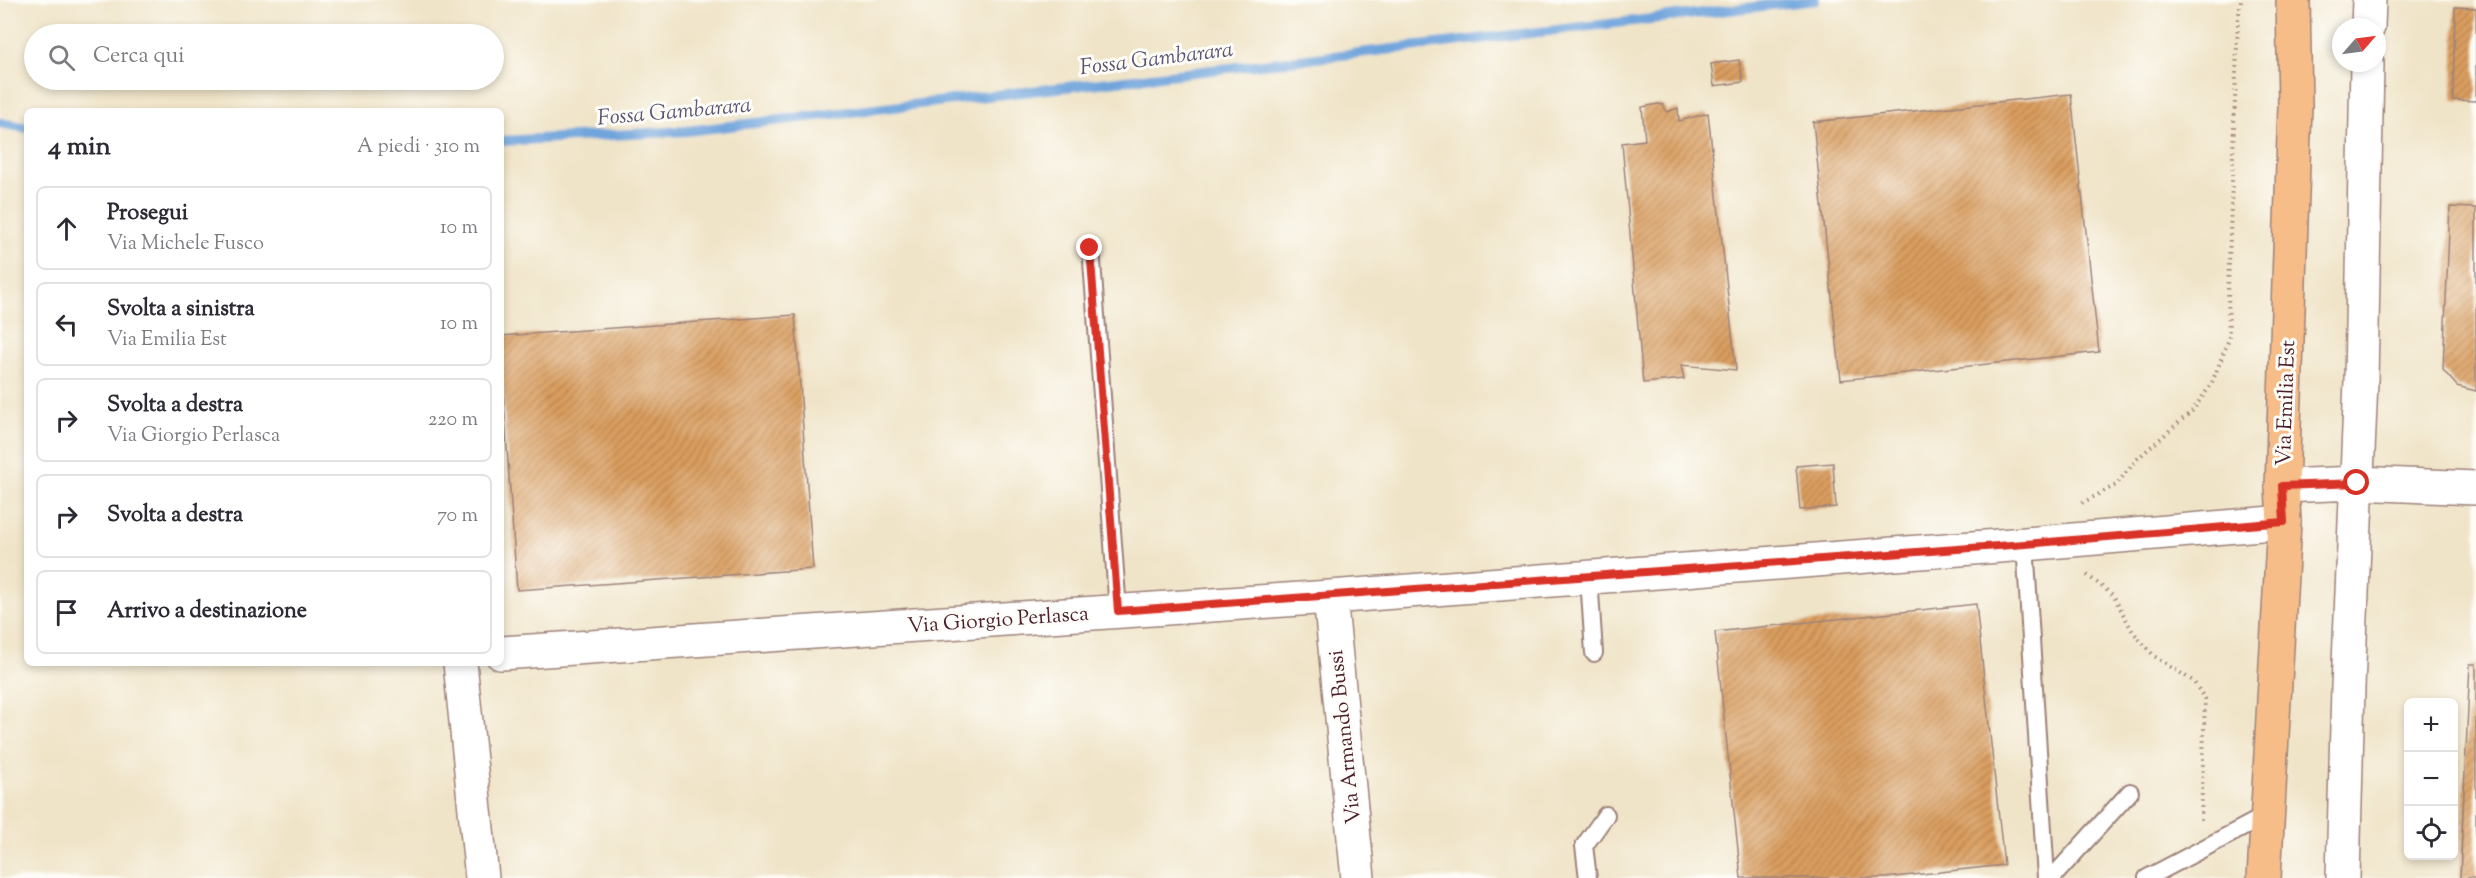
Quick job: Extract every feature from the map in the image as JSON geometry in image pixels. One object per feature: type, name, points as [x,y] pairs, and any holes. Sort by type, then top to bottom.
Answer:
[{"type":"main road","name":"Via Emilia Est","points":[[2264,878],[2284,522],[2282,486],[2295,106],[2293,0]]},
{"type":"street","points":[[2368,0],[2368,18]]},
{"type":"street","points":[[2343,878],[2357,483],[2367,72]]},
{"type":"street","points":[[2282,486],[2357,483],[2476,488]]},
{"type":"street","name":"Via Giorgio Perlasca","points":[[504,653],[1330,597],[2284,522]]},
{"type":"street","name":"Via Armando Bussi","points":[[1330,597],[1358,878]]},
{"type":"street","points":[[460,666],[482,878]]},
{"type":"lane","points":[[1090,248],[1118,611]]},
{"type":"lane","points":[[2025,544],[2046,878]]},
{"type":"lane","points":[[1589,577],[1594,653]]},
{"type":"lane","points":[[2052,878],[2130,792]]},
{"type":"lane","points":[[2147,878],[2267,815]]},
{"type":"lane","points":[[1588,878],[1584,846],[1606,816]]},
{"type":"path","points":[[2200,850],[2205,699],[2193,681],[2154,656],[2133,632],[2113,595],[2093,578],[2071,568],[2065,506],[2081,503],[2116,486],[2137,459],[2192,411],[2211,384],[2229,339],[2229,264],[2238,20],[2241,0]]},
{"type":"building","points":[[2455,7],[2476,8],[2476,101],[2453,100]]},
{"type":"building","points":[[1739,60],[1743,82],[1714,86],[1711,64]]},
{"type":"building","points":[[2071,94],[2099,352],[1841,380],[1813,122]]},
{"type":"building","points":[[1663,105],[1667,112],[1678,108],[1679,121],[1708,113],[1736,370],[1681,365],[1684,379],[1643,383],[1622,143],[1645,140],[1642,107]]},
{"type":"building","points":[[2450,207],[2476,208],[2476,391],[2457,386],[2443,370]]},
{"type":"building","points":[[795,315],[813,569],[517,590],[504,406],[504,336]]},
{"type":"building","points":[[1833,463],[1836,507],[1800,510],[1796,466]]},
{"type":"building","points":[[1976,604],[2004,865],[1885,878],[1741,878],[1715,632]]},
{"type":"building","points":[[2470,664],[2476,664],[2476,878],[2460,878]]},
{"type":"waterway","name":"Fossa Gambarara","points":[[504,141],[686,131],[1815,0]]},
{"type":"waterway","name":"Fossa Gambarara","points":[[0,123],[24,127]]},
{"type":"route","points":[[1090,248],[1118,611],[2025,544],[2284,522],[2282,486],[2357,483]]}]
